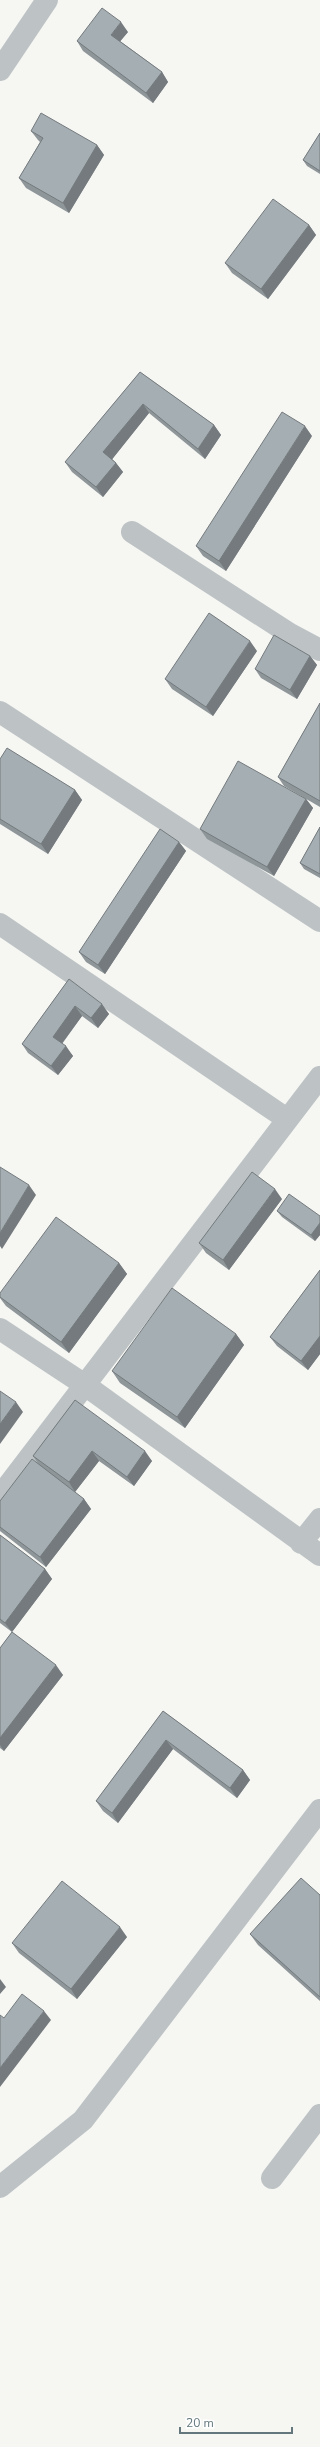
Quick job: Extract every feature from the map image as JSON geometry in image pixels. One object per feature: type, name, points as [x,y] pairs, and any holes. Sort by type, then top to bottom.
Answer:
[{"type":"street","points":[[0,70],[47,0]]},
{"type":"street","points":[[132,532],[290,634],[320,650]]},
{"type":"street","points":[[0,712],[320,921]]},
{"type":"street","points":[[0,924],[287,1119]]},
{"type":"street","points":[[0,1496],[320,1077]]},
{"type":"street","points":[[0,1329],[85,1385],[320,1555]]},
{"type":"street","points":[[301,1542],[320,1519]]},
{"type":"street","points":[[0,2188],[83,2120],[320,1810]]},
{"type":"street","points":[[272,2178],[320,2115]]},
{"type":"building","points":[[102,8],[121,22],[111,35],[162,72],[146,93],[77,41]]},
{"type":"building","points":[[41,113],[97,145],[63,203],[19,178],[43,138],[31,131]]},
{"type":"building","points":[[320,133],[320,171],[303,160]]},
{"type":"building","points":[[273,199],[309,225],[261,289],[225,263]]},
{"type":"building","points":[[140,372],[214,425],[198,449],[143,404],[103,452],[116,463],[96,487],[65,462]]},
{"type":"building","points":[[282,412],[305,426],[219,561],[196,546]]},
{"type":"building","points":[[209,613],[250,641],[206,707],[165,679]]},
{"type":"building","points":[[274,635],[310,656],[290,690],[255,669]]},
{"type":"building","points":[[320,703],[320,801],[278,777]]},
{"type":"building","points":[[7,748],[75,790],[41,844],[0,819],[0,759]]},
{"type":"building","points":[[238,761],[306,799],[267,867],[200,829]]},
{"type":"building","points":[[320,827],[320,874],[300,863]]},
{"type":"building","points":[[160,829],[179,842],[98,965],[79,952]]},
{"type":"building","points":[[69,979],[102,1004],[91,1018],[75,1006],[53,1037],[66,1046],[51,1066],[22,1044]]},
{"type":"building","points":[[0,1167],[29,1185],[0,1233]]},
{"type":"building","points":[[252,1172],[275,1189],[223,1260],[199,1243]]},
{"type":"building","points":[[289,1194],[320,1216],[320,1223],[311,1235],[277,1211]]},
{"type":"building","points":[[56,1217],[119,1263],[61,1342],[0,1297],[0,1293]]},
{"type":"building","points":[[320,1270],[320,1336],[301,1361],[270,1337]]},
{"type":"building","points":[[172,1288],[236,1334],[177,1417],[112,1371]]},
{"type":"building","points":[[0,1391],[16,1402],[0,1424]]},
{"type":"building","points":[[75,1400],[145,1451],[127,1477],[92,1451],[69,1482],[33,1456]]},
{"type":"building","points":[[32,1459],[84,1499],[40,1557],[0,1527],[0,1501]]},
{"type":"building","points":[[0,1535],[45,1569],[5,1623],[0,1619]]},
{"type":"building","points":[[12,1632],[56,1665],[0,1738],[0,1648]]},
{"type":"building","points":[[163,1711],[243,1770],[230,1788],[166,1740],[112,1813],[96,1801]]},
{"type":"building","points":[[301,1878],[320,1895],[320,1997],[250,1934]]},
{"type":"building","points":[[62,1881],[120,1927],[71,1989],[12,1943]]},
{"type":"building","points":[[22,1994],[44,2011],[0,2068],[0,2015],[4,2018]]}]
